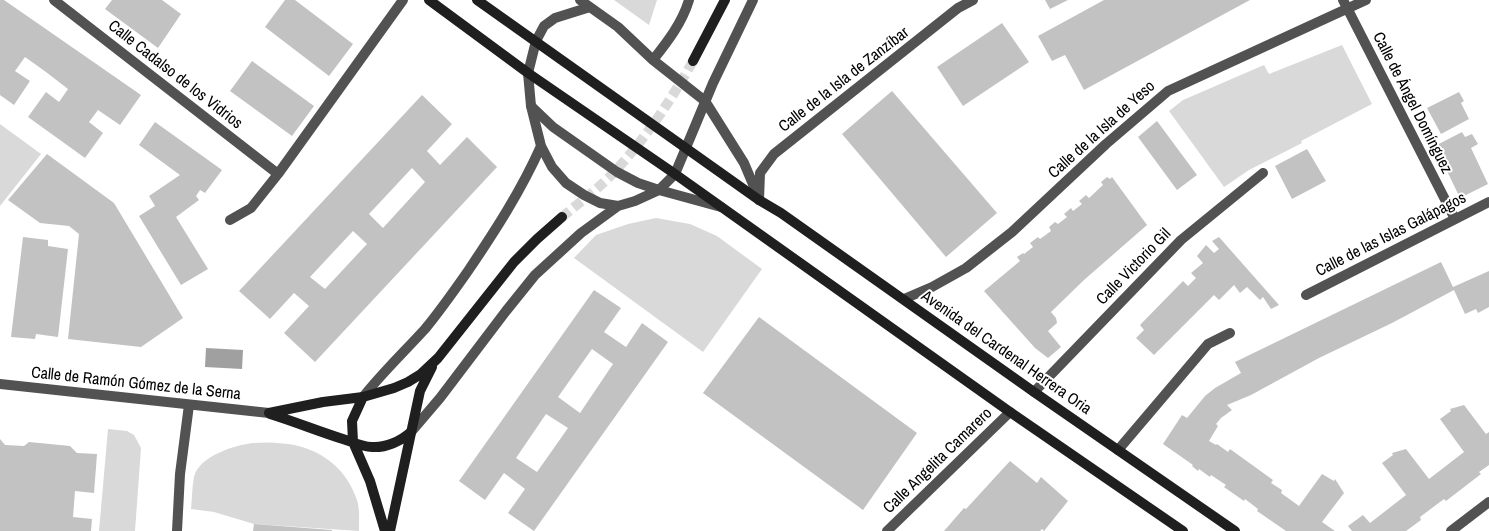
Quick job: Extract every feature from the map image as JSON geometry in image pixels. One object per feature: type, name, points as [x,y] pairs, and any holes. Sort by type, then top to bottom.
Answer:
[{"type":"main road","points":[[429,0],[528,73],[722,207],[1010,412],[1183,531]]},
{"type":"main road","name":"Avenida del Cardenal Herrera Oria","points":[[477,0],[759,200],[782,213],[1034,392],[1235,531]]},
{"type":"main road","points":[[693,61],[725,0]]},
{"type":"main road","name":"Calle de Ramón Gómez de la Serna","points":[[269,414],[324,402],[363,397],[394,388],[421,374],[438,358],[514,262],[536,239],[562,217]]},
{"type":"main road","name":"Calle de Ramón Gómez de la Serna","points":[[390,531],[420,390],[438,358]]},
{"type":"main road","points":[[363,397],[352,421],[353,442],[370,481],[385,531]]},
{"type":"main road","name":"Calle de Ramón Gómez de la Serna","points":[[269,414],[372,448],[402,440],[411,432]]},
{"type":"street","name":"Calle Cadalso de los Vidrios","points":[[54,0],[278,174]]},
{"type":"street","points":[[230,220],[251,208],[278,174],[403,0]]},
{"type":"street","points":[[580,0],[618,27],[653,60],[706,101],[744,163],[759,200]]},
{"type":"street","points":[[653,60],[672,36],[686,10],[689,0]]},
{"type":"street","points":[[590,8],[555,18],[544,26],[536,41],[528,73],[531,106],[541,146],[552,167],[566,183],[584,195],[600,203],[618,206],[635,201],[659,190],[675,174],[706,101],[753,0]]},
{"type":"street","name":"Calle de la Isla de Zanzíbar","points":[[759,200],[760,173],[774,154],[958,8],[973,0]]},
{"type":"street","name":"Calle de la Isla de Yeso","points":[[904,299],[932,287],[966,268],[1012,232],[1106,144],[1168,91],[1345,5],[1366,0]]},
{"type":"street","name":"Calle de Ángel Domínguez","points":[[1345,5],[1455,219]]},
{"type":"street","points":[[531,106],[553,127],[617,172],[638,183],[722,207]]},
{"type":"street","points":[[363,397],[379,376],[425,329],[449,298],[480,254],[518,193],[541,146]]},
{"type":"street","name":"Calle Victorio Gil","points":[[1034,392],[1181,240],[1263,173]]},
{"type":"street","name":"Calle de las Islas Galápagos","points":[[1306,295],[1489,202]]},
{"type":"street","name":"Calle de Ramón Gómez de la Serna","points":[[411,432],[440,398],[506,310],[535,275],[581,233],[618,206]]},
{"type":"street","points":[[1118,450],[1208,344],[1230,333]]},
{"type":"street","name":"Calle de Ramón Gómez de la Serna","points":[[0,384],[269,414]]},
{"type":"street","points":[[176,531],[180,474],[189,405]]},
{"type":"street","name":"Calle Angelita Camarero","points":[[887,531],[1010,412]]},
{"type":"street","points":[[1451,531],[1489,502]]},
{"type":"shaded area","points":[[614,0],[657,0],[649,25]]},
{"type":"shaded area","points":[[1342,45],[1372,104],[1249,170],[1224,187],[1169,111],[1183,100],[1264,65],[1269,74]]},
{"type":"shaded area","points":[[0,124],[41,154],[0,206]]},
{"type":"shaded area","points":[[656,218],[690,224],[717,236],[762,269],[703,352],[574,258],[596,235],[628,224]]},
{"type":"shaded area","points":[[206,348],[243,350],[242,369],[205,367]]},
{"type":"shaded area","points":[[108,429],[127,431],[134,435],[141,448],[135,531],[99,531]]},
{"type":"shaded area","points":[[253,443],[290,444],[303,447],[326,458],[336,466],[352,487],[357,500],[359,531],[254,524],[214,512],[191,509],[194,477],[203,463],[228,449]]},
{"type":"building","points":[[0,0],[4,0],[141,95],[120,125],[98,110],[89,122],[103,133],[85,158],[28,117],[46,92],[59,102],[68,89],[46,72],[25,57],[15,71],[30,81],[14,105],[0,95]]},
{"type":"building","points":[[112,0],[162,0],[181,14],[158,48],[105,9]]},
{"type":"building","points":[[285,0],[295,0],[353,44],[329,76],[265,27]]},
{"type":"building","points":[[1045,0],[1068,0],[1050,9]]},
{"type":"building","points":[[1104,0],[1250,0],[1084,90],[1065,55],[1052,61],[1038,36]]},
{"type":"building","points":[[1002,23],[1029,62],[963,106],[937,67]]},
{"type":"building","points":[[252,61],[314,106],[292,136],[230,91]]},
{"type":"building","points":[[892,91],[997,213],[946,257],[842,134]]},
{"type":"building","points":[[1459,92],[1464,101],[1461,103],[1469,119],[1441,134],[1427,108]]},
{"type":"building","points":[[422,95],[452,124],[427,151],[440,165],[467,137],[497,167],[315,362],[284,333],[309,306],[294,293],[270,319],[239,291]],"holes":[[[412,168],[425,182],[383,228],[369,214]],[[353,231],[367,244],[325,289],[310,277]]]},
{"type":"building","points":[[1157,121],[1197,175],[1177,190],[1138,137]]},
{"type":"building","points":[[155,122],[222,170],[205,193],[200,190],[196,196],[199,200],[176,217],[208,269],[181,285],[139,216],[155,206],[149,196],[180,175],[139,145]]},
{"type":"building","points":[[1462,132],[1465,137],[1472,134],[1478,144],[1471,148],[1488,184],[1460,198],[1435,146]]},
{"type":"building","points":[[1307,149],[1326,181],[1292,199],[1275,166]]},
{"type":"building","points":[[47,154],[114,203],[183,318],[141,347],[68,339],[79,234],[69,226],[40,223],[8,200]]},
{"type":"building","points":[[1107,177],[1110,179],[1112,177],[1147,225],[1084,280],[1051,312],[1056,318],[1057,323],[1048,331],[1061,347],[1048,358],[1035,348],[984,291],[1020,261],[1017,257],[1033,247],[1030,243],[1051,231],[1049,227],[1055,222],[1058,224],[1067,217],[1064,214],[1071,208],[1073,211],[1082,204],[1079,201],[1086,195],[1089,198],[1103,185],[1101,182]]},
{"type":"building","points":[[23,237],[48,240],[48,246],[68,249],[58,337],[36,334],[35,339],[11,337]]},
{"type":"building","points":[[1219,237],[1279,305],[1271,309],[1263,297],[1260,300],[1247,287],[1240,293],[1234,285],[1219,300],[1214,295],[1154,355],[1136,338],[1144,330],[1140,325],[1183,281],[1188,286],[1196,278],[1191,273],[1203,263],[1197,256],[1206,245],[1214,253],[1219,249],[1212,241]]},
{"type":"building","points":[[1441,262],[1453,287],[1489,271],[1489,307],[1478,313],[1476,309],[1465,314],[1454,290],[1392,323],[1319,358],[1251,395],[1227,405],[1232,410],[1216,424],[1218,426],[1209,441],[1228,452],[1230,449],[1273,480],[1271,483],[1282,490],[1281,493],[1299,506],[1322,474],[1334,481],[1335,479],[1344,493],[1322,522],[1335,531],[1286,531],[1257,511],[1258,509],[1245,499],[1244,501],[1224,487],[1226,485],[1199,469],[1198,471],[1193,465],[1163,444],[1182,415],[1187,418],[1205,396],[1241,373],[1235,362]]},
{"type":"building","points":[[594,290],[621,308],[604,332],[626,347],[642,323],[668,342],[534,531],[508,513],[525,489],[504,473],[485,500],[459,481]],"holes":[[[592,349],[613,364],[580,413],[558,397]],[[546,414],[568,428],[537,472],[516,458]]]},
{"type":"building","points":[[759,317],[917,433],[863,510],[703,393]]},
{"type":"building","points":[[1464,405],[1486,434],[1489,432],[1489,465],[1479,472],[1481,474],[1446,501],[1444,499],[1420,517],[1421,520],[1406,531],[1352,531],[1348,526],[1363,515],[1370,523],[1406,495],[1382,463],[1393,455],[1392,453],[1406,449],[1429,479],[1464,452],[1440,419],[1451,411],[1450,409]]},
{"type":"building","points":[[0,439],[5,445],[24,446],[29,442],[70,446],[77,453],[97,454],[94,493],[75,491],[73,517],[92,519],[91,531],[0,531]]},
{"type":"building","points":[[1010,461],[1037,483],[1041,477],[1068,501],[1044,531],[1042,529],[1040,531],[944,531],[964,508],[966,509]]},
{"type":"building","points":[[254,524],[332,530],[332,531],[253,531]]},
{"type":"tunnel","points":[[562,217],[604,182],[639,143],[676,90],[693,61]]}]
